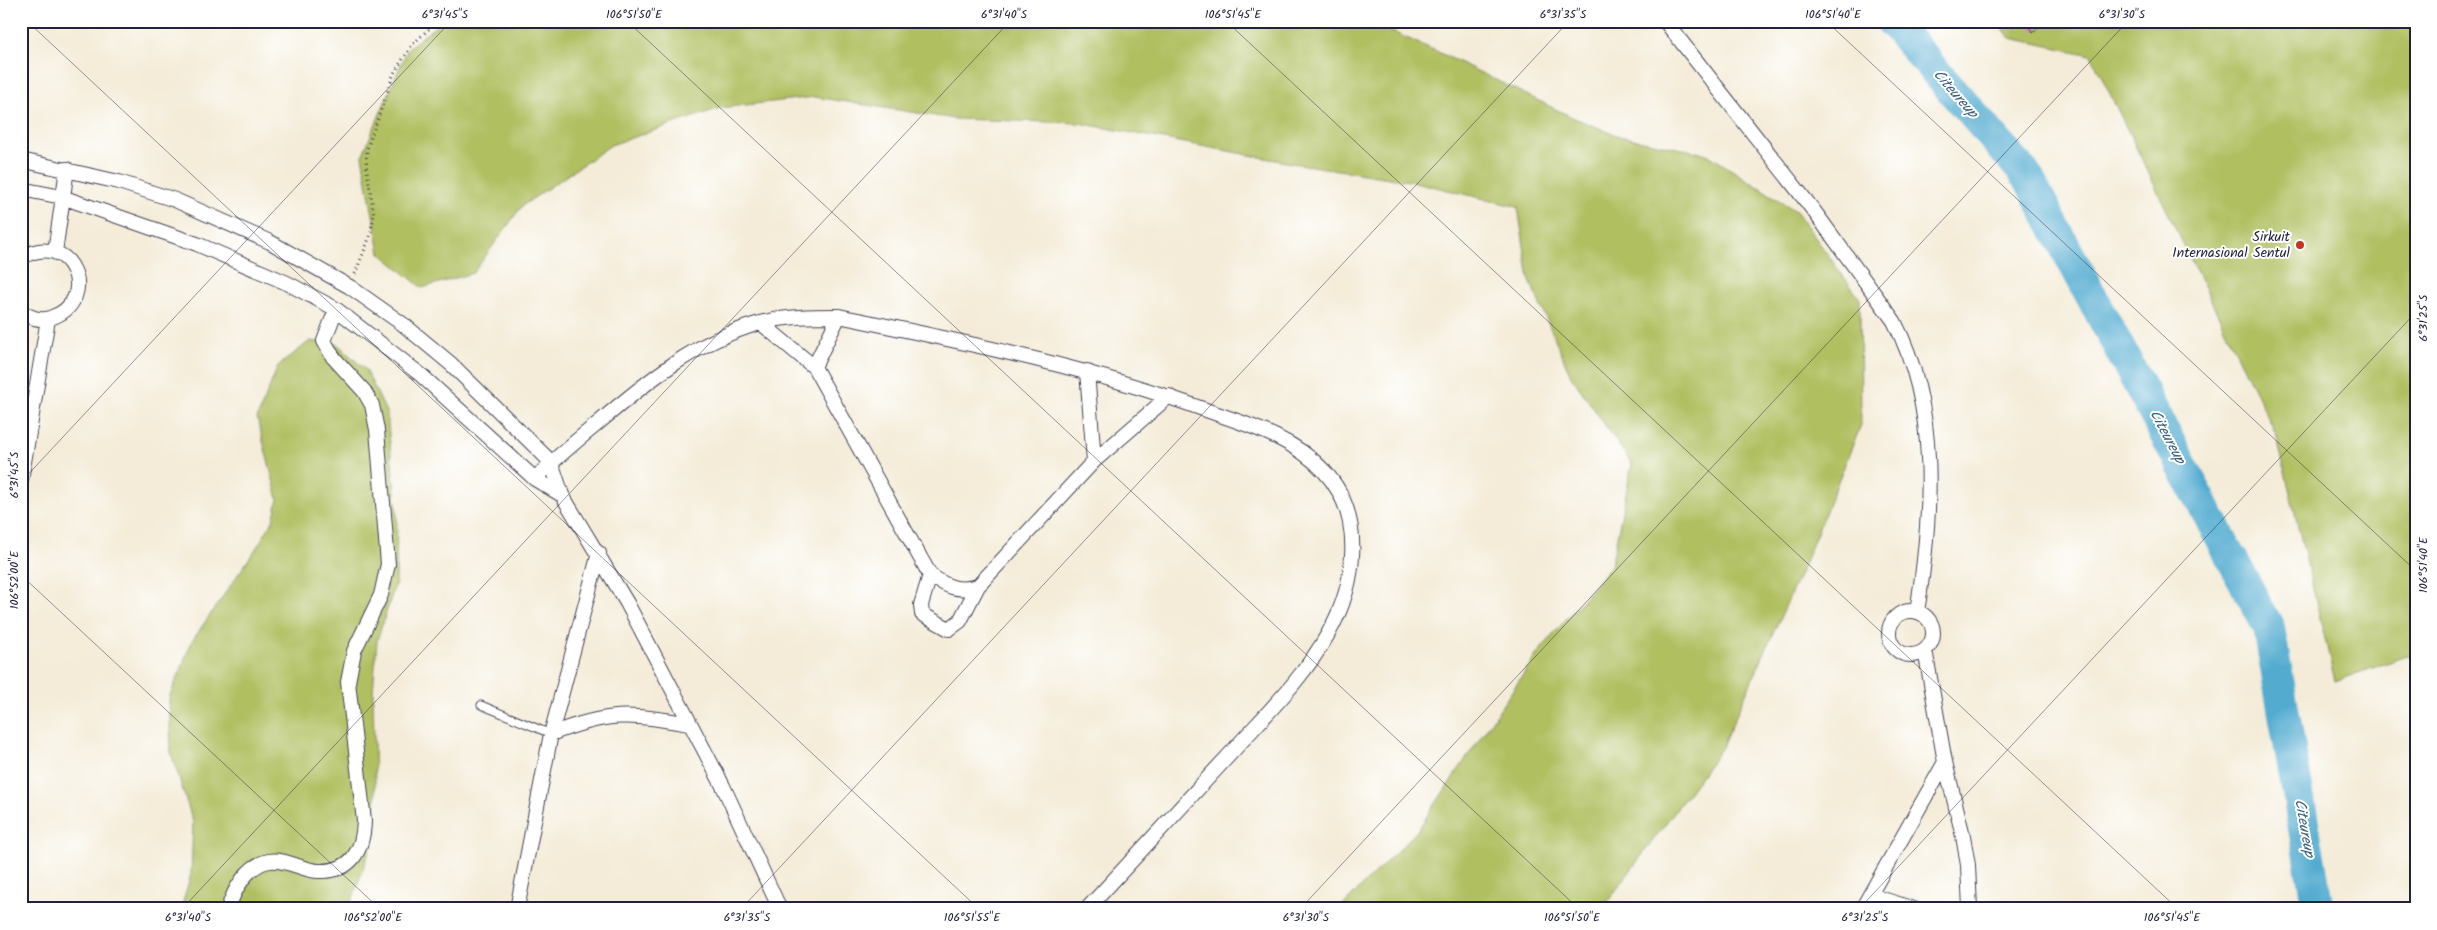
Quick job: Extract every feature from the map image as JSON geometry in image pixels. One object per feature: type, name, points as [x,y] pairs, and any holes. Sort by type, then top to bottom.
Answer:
[{"type":"street","points":[[1666,21],[1814,211],[1894,321],[1904,340],[1918,386],[1929,482],[1928,526],[1917,612]]},
{"type":"street","points":[[21,160],[67,169],[138,188],[217,218],[270,242],[350,287],[404,325],[451,364],[551,462],[562,495],[599,554],[723,786],[780,909]]},
{"type":"street","points":[[56,252],[67,169]]},
{"type":"street","points":[[21,189],[62,197],[197,244],[287,283],[336,309],[421,374],[534,479],[562,495]]},
{"type":"street","points":[[21,258],[30,252],[43,250],[56,252],[68,260],[76,273],[78,288],[73,303],[62,313],[48,319],[35,318],[21,311]]},
{"type":"street","points":[[228,909],[233,892],[249,872],[269,861],[285,862],[318,872],[341,867],[359,851],[363,839],[364,821],[348,682],[354,651],[381,595],[388,564],[377,430],[372,405],[360,385],[333,357],[324,341],[336,309]]},
{"type":"street","points":[[534,479],[551,462],[642,385],[719,337],[761,323],[811,316],[839,316],[1087,371],[1169,396],[1255,427],[1292,446],[1310,458],[1326,472],[1338,490],[1350,519],[1354,544],[1350,573],[1343,601],[1329,633],[1306,667],[1276,703],[1088,909]]},
{"type":"street","points":[[814,367],[839,316]]},
{"type":"street","points":[[21,480],[48,319]]},
{"type":"street","points":[[761,323],[814,367],[930,575],[957,590],[978,586]]},
{"type":"street","points":[[1087,371],[1094,461]]},
{"type":"street","points":[[930,575],[921,605],[922,614],[949,629],[960,621],[978,586],[1094,461],[1169,396]]},
{"type":"street","points":[[516,909],[551,734],[599,554]]},
{"type":"street","points":[[1909,611],[1917,612],[1926,616],[1932,624],[1934,633],[1931,643],[1925,650],[1910,655],[1902,653],[1891,641],[1891,626],[1895,619],[1909,611]]},
{"type":"street","points":[[1925,650],[1945,762],[1964,836],[1968,865],[1970,909]]},
{"type":"street","points":[[551,734],[578,724],[622,715],[645,716],[690,724]]},
{"type":"street","points":[[1862,909],[1945,762]]},
{"type":"street","points":[[1870,895],[1914,909]]},
{"type":"lane","points":[[481,705],[551,734]]},
{"type":"path","points":[[350,287],[370,236],[374,215],[366,164],[367,149],[394,73],[412,45],[436,21]]},
{"type":"green space","points":[[442,21],[1368,21],[1438,52],[1574,118],[1619,136],[1707,154],[1796,211],[1860,299],[1861,425],[1803,567],[1721,749],[1602,909],[1339,909],[1417,831],[1537,654],[1611,566],[1632,464],[1571,376],[1529,279],[1518,207],[1415,182],[1286,162],[1079,123],[955,119],[815,97],[720,108],[611,145],[522,206],[473,273],[422,288],[380,253],[362,156],[408,48]]},
{"type":"green space","name":"Sirkuit Internasional Sentul","points":[[1997,21],[2416,21],[2416,653],[2335,681],[2276,434],[2091,55],[2010,38]]},
{"type":"green space","points":[[310,341],[337,344],[366,370],[387,414],[397,513],[396,582],[377,641],[373,692],[376,832],[349,909],[181,909],[191,874],[193,822],[171,753],[169,698],[192,641],[273,521],[278,499],[257,418],[278,366]]},
{"type":"building","points":[[2024,21],[2046,21],[2033,32]]},
{"type":"waterway","name":"Citeureup","points":[[1891,21],[2027,176],[2269,628],[2318,909]]},
{"type":"place","name":"Sirkuit Internasional Sentul","points":[[2300,245]]}]
